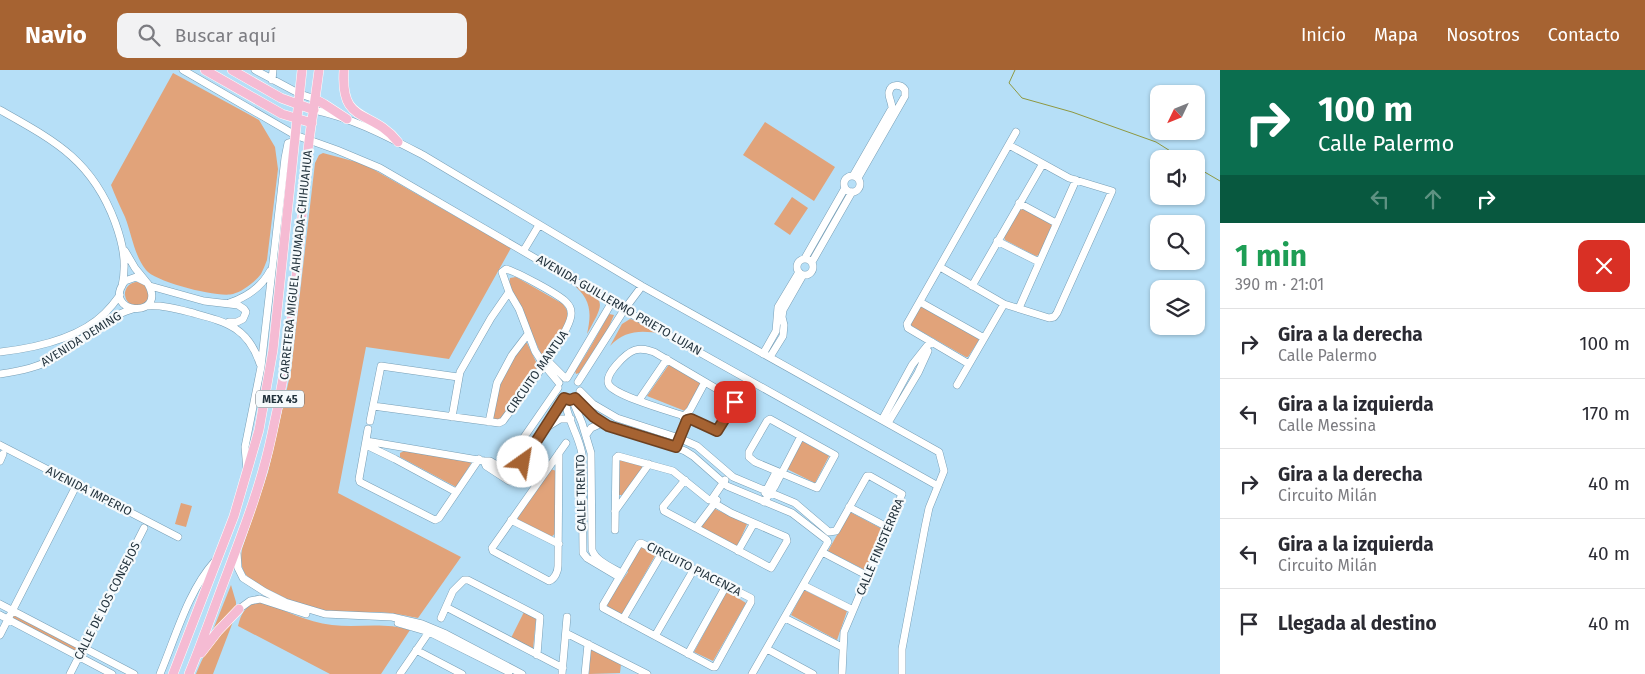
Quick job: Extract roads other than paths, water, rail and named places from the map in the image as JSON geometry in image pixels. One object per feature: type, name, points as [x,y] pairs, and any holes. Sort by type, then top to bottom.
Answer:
[{"type":"main road","points":[[204,70],[282,114],[312,123]]},
{"type":"main road","points":[[232,70],[267,90],[298,105],[314,110]]},
{"type":"main road","name":"MEX 45","points":[[172,674],[219,557],[260,430],[273,350],[302,70]]},
{"type":"main road","name":"MEX 45","points":[[314,110],[319,70]]},
{"type":"main road","points":[[344,70],[343,88],[347,103],[358,114],[385,129],[398,142]]},
{"type":"main road","points":[[315,100],[347,119]]},
{"type":"main road","name":"CARRETERA MIGUEL AHUMADA-CHIHUAHUA","points":[[189,674],[238,546],[262,476],[282,388],[297,271],[314,110]]},
{"type":"main road","points":[[194,661],[239,609]]},
{"type":"street","name":"AVENIDA GUILLERMO PRIETO LUJAN","points":[[183,70],[295,138],[310,140],[380,168],[524,250],[624,310],[938,486]]},
{"type":"street","points":[[255,70],[315,100]]},
{"type":"street","points":[[272,80],[273,70]]},
{"type":"street","points":[[901,85],[905,90],[905,96],[855,177],[892,108],[890,88],[901,85]]},
{"type":"street","points":[[0,110],[60,146],[97,183],[107,202],[124,248],[135,268],[148,284],[152,296],[146,306]]},
{"type":"street","points":[[314,110],[347,119],[398,142],[642,286],[939,452],[944,471],[929,508],[925,527],[902,649],[902,674]]},
{"type":"street","points":[[969,364],[908,328],[907,324],[1016,132]]},
{"type":"street","points":[[247,474],[245,446],[261,367],[287,149],[289,142],[295,138]]},
{"type":"street","points":[[940,267],[1004,304],[1049,318],[1057,314],[1112,191],[1069,178],[1009,145]]},
{"type":"street","points":[[972,286],[1042,164]]},
{"type":"street","points":[[849,190],[844,181],[848,177],[855,177]]},
{"type":"street","points":[[849,190],[857,190],[860,186],[855,177]]},
{"type":"street","points":[[1018,308],[1076,180]]},
{"type":"street","points":[[801,273],[796,267],[798,262],[808,260],[849,190]]},
{"type":"street","points":[[1019,203],[1056,223]]},
{"type":"street","points":[[524,250],[539,225]]},
{"type":"street","points":[[997,241],[1039,262]]},
{"type":"street","points":[[124,248],[125,268],[120,295],[124,305],[133,309],[146,306],[170,307],[224,322],[237,329],[248,339],[261,367]]},
{"type":"street","points":[[801,273],[811,272],[813,267],[808,260]]},
{"type":"street","points":[[228,303],[252,293],[266,278],[272,267]]},
{"type":"street","name":"CIRCUITO MANTUA","points":[[489,422],[503,422],[568,328],[571,320],[571,311],[565,301],[507,269],[502,274],[509,292]]},
{"type":"street","points":[[766,355],[776,331],[778,307],[801,273]]},
{"type":"street","points":[[122,286],[130,278],[136,277],[148,284],[204,301],[228,303],[242,307],[246,312],[240,322],[224,322]]},
{"type":"street","points":[[642,286],[624,310],[578,382],[580,391],[593,404],[609,415],[677,437],[697,446],[731,476],[795,502],[816,530]]},
{"type":"street","points":[[452,417],[458,377],[491,318],[509,292],[519,309],[535,351],[562,382]]},
{"type":"street","name":"AVENIDA DEMING","points":[[0,352],[39,346],[75,332],[105,314],[120,295]]},
{"type":"street","points":[[500,471],[562,382],[612,302]]},
{"type":"street","points":[[920,302],[984,338]]},
{"type":"street","points":[[957,384],[1004,304]]},
{"type":"street","name":"AVENIDA DEMING","points":[[0,374],[20,371],[59,356],[110,318],[133,309]]},
{"type":"street","points":[[373,406],[489,422],[497,383],[512,355],[528,334]]},
{"type":"street","points":[[900,396],[912,365],[932,342]]},
{"type":"street","points":[[885,422],[900,396],[913,381],[932,342]]},
{"type":"street","points":[[635,350],[650,350],[705,382],[733,397],[735,400],[717,431],[688,417],[618,393],[607,382],[609,376],[624,357],[635,350]]},
{"type":"street","points":[[639,400],[667,359]]},
{"type":"street","points":[[458,377],[381,366],[359,478],[360,482],[437,520],[481,460]]},
{"type":"street","points":[[906,377],[913,381]]},
{"type":"street","points":[[562,382],[571,378],[578,382]]},
{"type":"street","points":[[562,382],[559,394],[602,423],[618,430],[674,446],[693,456],[725,484],[792,513],[826,538],[827,543],[752,674]]},
{"type":"street","points":[[688,417],[705,382]]},
{"type":"street","points":[[366,443],[490,460],[509,482],[544,428],[569,399],[580,391]]},
{"type":"street","name":"CALLE TRENTO","points":[[569,399],[586,435],[592,459],[592,550],[590,556],[582,549],[582,454],[566,407],[569,399]]},
{"type":"street","points":[[674,446],[681,420],[688,417]]},
{"type":"street","points":[[544,428],[556,421],[571,419]]},
{"type":"street","points":[[772,419],[801,436],[835,456],[817,488],[751,459],[748,454],[767,421],[772,419]]},
{"type":"street","points":[[586,435],[591,428],[602,423]]},
{"type":"street","points":[[763,501],[801,436]]},
{"type":"street","points":[[559,453],[558,570],[549,581],[492,550],[492,546],[566,442]]},
{"type":"street","points":[[366,443],[456,492]]},
{"type":"street","name":"AVENIDA IMPERIO","points":[[0,445],[178,537]]},
{"type":"street","points":[[614,530],[617,456],[619,455],[673,471],[685,480],[712,501],[754,523],[785,536],[787,541],[771,568],[663,510],[685,480]]},
{"type":"street","points":[[524,460],[544,474]]},
{"type":"street","points":[[615,511],[649,464]]},
{"type":"street","points":[[696,528],[712,501],[731,476]]},
{"type":"street","name":"CALLE FINISTERRRA","points":[[816,530],[835,531],[865,478],[870,476],[902,495],[844,635],[842,674]]},
{"type":"street","points":[[0,635],[74,490]]},
{"type":"street","points":[[849,507],[888,528]]},
{"type":"street","points":[[511,520],[559,544]]},
{"type":"street","points":[[738,551],[754,523]]},
{"type":"street","name":"CALLE DE LOS CONSEJOS","points":[[70,674],[144,528]]},
{"type":"street","name":"CIRCUITO PIACENZA","points":[[640,543],[645,543],[694,569],[750,597],[752,600],[716,666],[713,667],[602,606],[640,543]]},
{"type":"street","points":[[238,546],[238,568],[243,578],[252,585],[285,602],[325,614],[392,617],[409,620],[522,674]]},
{"type":"street","points":[[822,552],[868,576]]},
{"type":"street","points":[[623,619],[662,553]]},
{"type":"street","points":[[590,556],[620,575]]},
{"type":"street","points":[[160,674],[194,591],[205,572],[219,557]]},
{"type":"street","points":[[656,636],[694,569]]},
{"type":"street","points":[[440,618],[453,591],[466,579],[539,616],[537,655]]},
{"type":"street","points":[[803,585],[853,610]]},
{"type":"street","points":[[688,654],[726,586]]},
{"type":"street","points":[[239,609],[250,601],[260,599],[323,618],[406,624],[430,630],[512,674]]},
{"type":"street","points":[[0,604],[134,674]]},
{"type":"street","points":[[446,608],[537,655],[563,671],[567,617]]},
{"type":"street","points":[[0,616],[112,674]]},
{"type":"street","points":[[785,618],[842,647]]},
{"type":"street","points":[[400,674],[430,630]]},
{"type":"street","points":[[566,632],[648,674]]},
{"type":"street","points":[[585,674],[588,644]]},
{"type":"street","points":[[766,649],[813,674]]},
{"type":"street","points":[[416,650],[462,674]]},
{"type":"waterway","points":[[1015,70],[1009,83],[1022,98],[1072,112],[1156,142],[1169,150]]},
{"type":"waterway","points":[[1205,172],[1220,181]]}]
